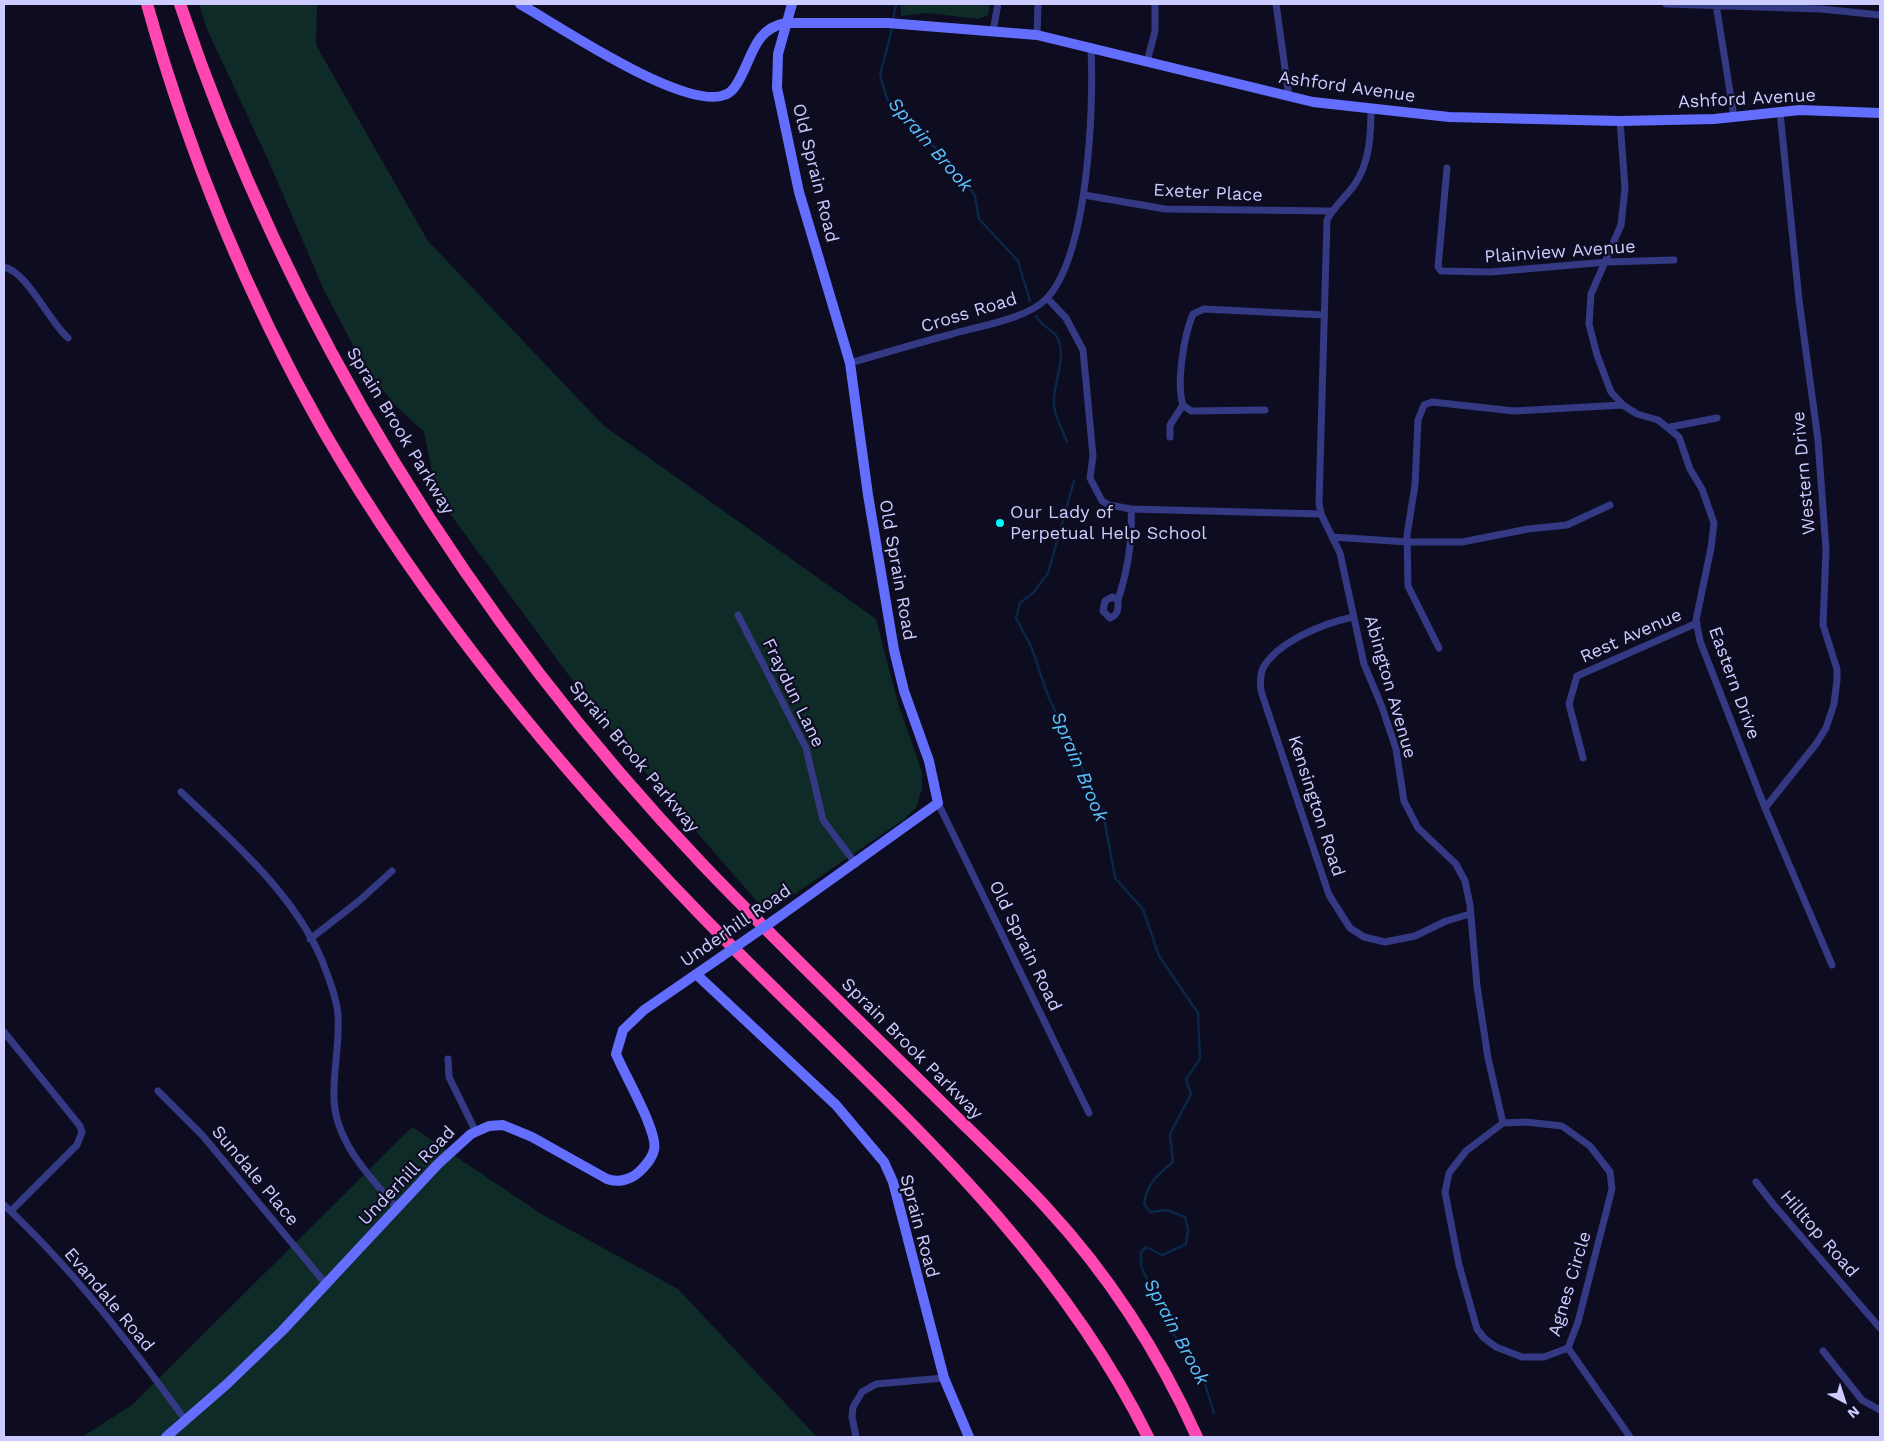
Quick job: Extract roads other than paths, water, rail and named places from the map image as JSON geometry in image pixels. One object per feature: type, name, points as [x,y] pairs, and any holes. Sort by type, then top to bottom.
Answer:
[{"type":"highway","points":[[147,4],[199,165],[253,292],[323,429],[410,565],[507,695],[638,849],[733,948],[941,1154],[1028,1250],[1091,1336],[1120,1384],[1148,1437]]},
{"type":"highway","name":"Sprain Brook Parkway","points":[[180,4],[230,138],[312,313],[408,482],[494,610],[582,725],[682,842],[766,929],[1023,1183],[1066,1230],[1106,1280],[1142,1334],[1174,1390],[1197,1437]]},
{"type":"street","points":[[520,4],[650,79],[680,92],[712,97],[724,96],[732,91],[740,80],[754,47],[764,33],[774,25],[786,23]]},
{"type":"street","name":"Old Sprain Road","points":[[792,4],[778,54],[777,88],[800,192],[850,363],[868,496],[894,650],[904,691],[929,761],[938,803],[1089,1113]]},
{"type":"street","points":[[993,31],[998,4]]},
{"type":"street","points":[[1037,35],[1038,4]]},
{"type":"street","points":[[1147,62],[1155,31],[1155,4]]},
{"type":"street","points":[[1276,4],[1289,97]]},
{"type":"street","points":[[1666,4],[1820,10],[1880,15]]},
{"type":"street","points":[[1716,5],[1734,117]]},
{"type":"street","name":"Ashford Avenue","points":[[786,23],[888,23],[1037,35],[1313,102],[1449,117],[1620,121],[1734,117],[1800,110],[1880,113]]},
{"type":"street","name":"Cross Road","points":[[850,363],[1020,315],[1047,298],[1060,277],[1077,232],[1084,196],[1093,90],[1091,49]]},
{"type":"street","points":[[1047,298],[1066,318],[1083,350],[1093,456],[1090,478],[1102,501],[1109,505],[1131,509],[1321,514],[1319,493],[1327,220],[1331,212],[1360,176],[1370,140],[1371,108]]},
{"type":"street","name":"Western Drive","points":[[1765,808],[1816,744],[1826,728],[1834,704],[1837,680],[1837,669],[1824,625],[1826,550],[1818,440],[1799,300],[1780,112]]},
{"type":"street","points":[[1620,121],[1625,188],[1621,225],[1607,262],[1591,294],[1589,324],[1597,355],[1611,392],[1624,405],[1637,414],[1658,420],[1670,427],[1717,418]]},
{"type":"street","name":"Plainview Avenue","points":[[1447,168],[1438,267],[1441,271],[1447,273],[1491,272],[1607,262],[1674,260]]},
{"type":"street","name":"Exeter Place","points":[[1084,196],[1165,209],[1331,212]]},
{"type":"street","points":[[4,267],[15,271],[27,283],[41,305],[68,338]]},
{"type":"street","points":[[1265,410],[1191,411],[1184,405],[1180,384],[1188,326],[1193,314],[1204,309],[1324,315]]},
{"type":"street","points":[[1439,648],[1408,586],[1408,542],[1421,410],[1424,406],[1432,402],[1514,411],[1624,405]]},
{"type":"street","points":[[1170,437],[1170,426],[1184,405]]},
{"type":"street","name":"Eastern Drive","points":[[1670,427],[1679,437],[1690,469],[1702,489],[1714,523],[1697,623],[1700,641],[1765,808],[1832,965]]},
{"type":"street","points":[[1332,537],[1408,542],[1462,542],[1528,529],[1567,525],[1610,504]]},
{"type":"street","points":[[1118,600],[1128,569],[1133,533],[1131,509]]},
{"type":"street","name":"Abington Avenue","points":[[1321,514],[1340,553],[1364,664],[1382,707],[1396,750],[1404,801],[1418,828],[1456,864],[1465,881],[1477,986],[1488,1058],[1503,1123]]},
{"type":"street","name":"Fraydun Lane","points":[[738,615],[806,748],[823,820],[855,864]]},
{"type":"street","name":"Kensington Road","points":[[1353,616],[1336,620],[1285,644],[1262,669],[1260,679],[1261,691],[1329,894],[1350,928],[1376,941],[1385,942],[1415,936],[1446,921],[1470,914]]},
{"type":"street","name":"Rest Avenue","points":[[1583,758],[1569,704],[1577,676],[1697,623]]},
{"type":"street","points":[[181,792],[229,838],[271,883],[292,909],[310,939],[326,970],[338,1014],[334,1099],[338,1120],[352,1152],[368,1175],[398,1208]]},
{"type":"street","name":"Underhill Road","points":[[166,1437],[186,1421],[276,1337],[455,1147],[476,1132],[489,1126],[504,1125],[532,1137],[607,1179],[616,1182],[634,1176],[650,1160],[655,1144],[649,1124],[616,1054],[617,1045],[623,1030],[644,1010],[855,864],[938,803]]},
{"type":"street","points":[[310,939],[392,871]]},
{"type":"street","name":"Sprain Road","points":[[696,974],[836,1105],[884,1162],[893,1182],[944,1378],[968,1437]]},
{"type":"street","points":[[4,1032],[80,1126],[82,1132],[77,1145],[11,1212]]},
{"type":"street","points":[[448,1059],[449,1077],[476,1132]]},
{"type":"street","name":"Sundale Place","points":[[158,1091],[203,1136],[326,1284]]},
{"type":"street","name":"Agnes Circle","points":[[1526,1122],[1562,1126],[1590,1146],[1610,1172],[1612,1189],[1578,1322],[1568,1348],[1544,1358],[1522,1357],[1496,1347],[1484,1338],[1477,1329],[1460,1265],[1445,1192],[1449,1173],[1458,1159],[1479,1140],[1503,1123],[1526,1122]]},
{"type":"street","name":"Hilltop Road","points":[[1756,1182],[1880,1328]]},
{"type":"street","name":"Evandale Road","points":[[4,1205],[73,1277],[159,1383],[186,1421]]},
{"type":"street","points":[[1568,1348],[1630,1437]]},
{"type":"street","points":[[1823,1352],[1862,1400],[1880,1410]]},
{"type":"street","points":[[856,1437],[852,1417],[853,1407],[862,1392],[876,1384],[944,1378]]},
{"type":"waterway","name":"Sprain Brook","points":[[893,20],[896,4]]},
{"type":"waterway","name":"Sprain Brook","points":[[893,25],[880,75],[887,99],[957,170],[975,196],[979,219],[1018,261],[1030,301]]},
{"type":"waterway","name":"Sprain Brook","points":[[1036,316],[1057,337],[1061,349],[1054,406],[1057,419],[1067,442]]},
{"type":"waterway","name":"Sprain Brook","points":[[1074,481],[1048,573],[1034,592],[1020,603],[1016,618],[1031,646],[1048,696],[1103,812],[1115,878],[1143,909],[1159,956],[1198,1013],[1200,1059],[1186,1079],[1191,1094],[1170,1134],[1173,1162],[1150,1185],[1144,1204],[1150,1212],[1166,1210],[1185,1217],[1188,1229],[1186,1244],[1162,1255],[1146,1247],[1141,1252],[1141,1266],[1152,1290],[1165,1308],[1169,1328],[1189,1355],[1205,1384],[1214,1413]]},
{"type":"place","name":"Our Lady of Perpetual Help School","points":[[1000,523]]}]
